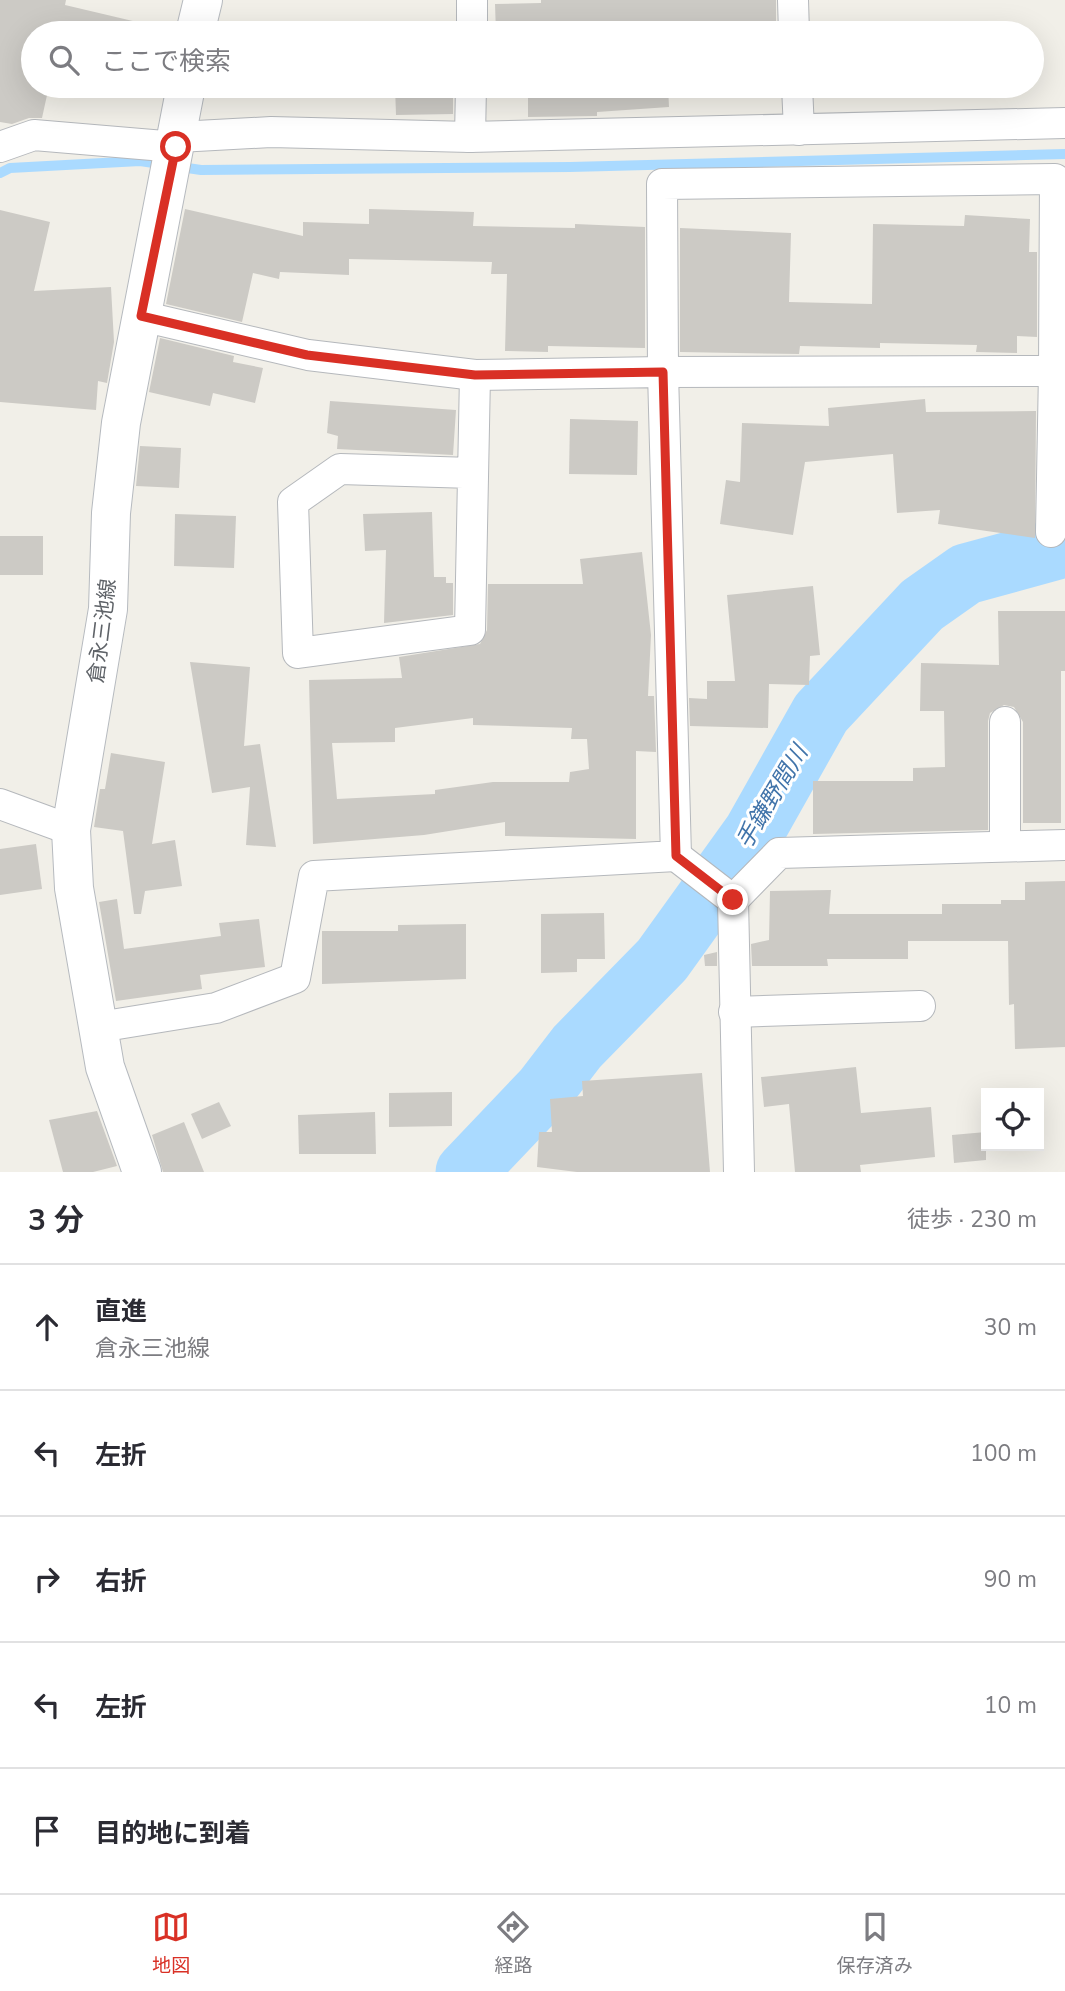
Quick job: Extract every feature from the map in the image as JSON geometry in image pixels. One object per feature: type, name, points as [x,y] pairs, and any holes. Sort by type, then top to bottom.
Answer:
[{"type":"main road","points":[[198,21],[203,0]]},
{"type":"main road","name":"倉永三池線","points":[[142,1172],[105,1067],[74,888],[71,830],[108,609],[111,513],[121,423],[184,98]]},
{"type":"street","points":[[472,0],[472,21]]},
{"type":"street","points":[[793,0],[794,21]]},
{"type":"street","points":[[470,137],[471,98]]},
{"type":"street","points":[[798,98],[799,130]]},
{"type":"street","points":[[0,147],[34,135],[177,142],[271,132],[470,137],[1065,123]]},
{"type":"street","points":[[676,856],[663,372],[662,184],[1055,180],[1051,532]]},
{"type":"street","points":[[141,316],[307,355],[475,375],[1054,371]]},
{"type":"street","points":[[472,473],[340,469],[293,502],[298,653],[470,631],[475,375]]},
{"type":"street","points":[[1005,846],[1006,722]]},
{"type":"street","points":[[0,804],[71,830]]},
{"type":"street","points":[[739,1172],[733,900],[779,853],[1065,845]]},
{"type":"street","points":[[99,1027],[216,1008],[295,978],[314,876],[676,856],[733,900]]},
{"type":"street","points":[[734,1012],[920,1006]]},
{"type":"building","points":[[0,0],[66,0],[65,5],[133,21],[21,21],[21,98],[46,98],[42,118],[29,118],[12,124],[0,122]]},
{"type":"building","points":[[541,0],[776,0],[776,21],[496,21],[495,4],[541,3]]},
{"type":"building","points":[[395,98],[453,98],[453,114],[396,115]]},
{"type":"building","points":[[528,98],[669,98],[669,107],[597,112],[597,116],[528,117]]},
{"type":"building","points":[[185,209],[303,236],[303,222],[369,224],[369,209],[474,212],[473,226],[575,228],[575,224],[645,227],[645,348],[548,346],[548,352],[505,351],[507,274],[491,274],[492,262],[349,259],[349,275],[280,272],[279,279],[253,273],[242,322],[166,304]]},
{"type":"building","points":[[0,210],[50,222],[34,291],[111,287],[114,342],[107,383],[98,381],[96,410],[0,402]]},
{"type":"building","points":[[965,215],[1030,219],[1029,252],[1037,252],[1037,337],[1017,336],[1017,353],[976,352],[977,345],[880,343],[880,348],[800,346],[799,354],[680,352],[680,228],[791,233],[789,302],[872,304],[873,224],[964,226]]},
{"type":"building","points":[[160,338],[234,356],[233,362],[263,368],[255,403],[213,393],[210,406],[149,392]]},
{"type":"building","points":[[925,399],[926,412],[1036,411],[1035,538],[938,524],[940,510],[897,513],[893,454],[805,462],[793,535],[720,524],[726,480],[740,482],[742,423],[829,426],[828,408]]},
{"type":"building","points":[[330,401],[456,410],[453,455],[337,449],[338,436],[327,433]]},
{"type":"building","points":[[570,419],[638,421],[637,475],[569,474]]},
{"type":"building","points":[[140,446],[181,448],[179,488],[136,486]]},
{"type":"building","points":[[432,512],[434,577],[446,577],[446,583],[453,583],[453,615],[384,623],[386,550],[365,551],[363,514]]},
{"type":"building","points":[[175,514],[236,516],[234,568],[174,566]]},
{"type":"building","points":[[0,536],[43,536],[43,575],[0,575]]},
{"type":"building","points":[[642,552],[651,635],[648,696],[654,696],[656,752],[636,751],[636,839],[505,836],[505,822],[424,835],[313,844],[309,680],[402,678],[399,657],[480,644],[487,630],[488,584],[583,584],[580,559]],"holes":[[[473,718],[473,725],[572,728],[571,739],[587,739],[589,769],[570,772],[569,782],[493,782],[435,790],[435,794],[337,799],[332,743],[395,742],[395,728]]]},
{"type":"building","points":[[813,586],[820,655],[810,656],[809,685],[769,684],[768,728],[690,726],[689,698],[707,699],[707,681],[735,681],[727,595]]},
{"type":"building","points":[[998,611],[1065,611],[1065,671],[1061,671],[1061,823],[1023,823],[1023,722],[1014,707],[1004,705],[990,713],[988,721],[988,830],[813,834],[813,781],[913,781],[913,768],[945,767],[944,711],[920,711],[921,663],[999,665]]},
{"type":"building","points":[[190,662],[250,667],[244,746],[260,744],[276,847],[246,845],[250,787],[212,793]]},
{"type":"building","points":[[111,753],[165,762],[152,844],[175,840],[182,886],[145,891],[141,914],[134,914],[123,831],[94,827],[100,789],[105,789]]},
{"type":"building","points":[[36,844],[42,889],[0,895],[0,849]]},
{"type":"building","points":[[1065,881],[1065,1047],[1015,1049],[1014,1004],[1009,1005],[1008,941],[908,941],[908,959],[827,959],[828,966],[752,966],[751,944],[769,940],[770,891],[831,890],[829,914],[942,914],[942,904],[1001,904],[1001,900],[1025,900],[1025,882]]},
{"type":"building","points":[[117,899],[124,949],[221,936],[219,923],[259,919],[265,967],[200,975],[202,989],[116,1001],[99,902]]},
{"type":"building","points":[[604,913],[605,959],[577,959],[577,972],[541,973],[541,914]]},
{"type":"building","points":[[466,924],[466,979],[322,984],[322,931],[398,931],[398,925]]},
{"type":"building","points":[[717,952],[717,966],[705,966],[704,955]]},
{"type":"building","points":[[856,1067],[861,1113],[931,1107],[935,1157],[860,1165],[861,1172],[795,1172],[789,1104],[764,1107],[761,1077]]},
{"type":"building","points":[[702,1073],[710,1172],[577,1172],[537,1167],[539,1132],[552,1132],[550,1099],[583,1096],[582,1081]]},
{"type":"building","points":[[452,1092],[452,1126],[389,1127],[389,1093]]},
{"type":"building","points":[[219,1102],[231,1126],[202,1139],[191,1114]]},
{"type":"building","points":[[97,1111],[117,1166],[93,1172],[63,1172],[49,1120]]},
{"type":"building","points":[[375,1112],[376,1154],[299,1154],[298,1115]]},
{"type":"building","points":[[184,1122],[204,1172],[163,1172],[152,1135]]},
{"type":"building","points":[[981,1132],[981,1151],[986,1151],[986,1160],[954,1163],[952,1135]]},
{"type":"waterway","points":[[0,173],[10,168],[140,161],[201,170],[570,167],[1065,154]]},
{"type":"waterway","name":"手鎌野間川","points":[[466,1172],[544,1090],[577,1047],[662,960],[754,832],[821,713],[922,605],[966,574],[1065,547]]},
{"type":"route","points":[[176,147],[141,316],[307,355],[475,375],[663,372],[676,856],[733,900]]}]
